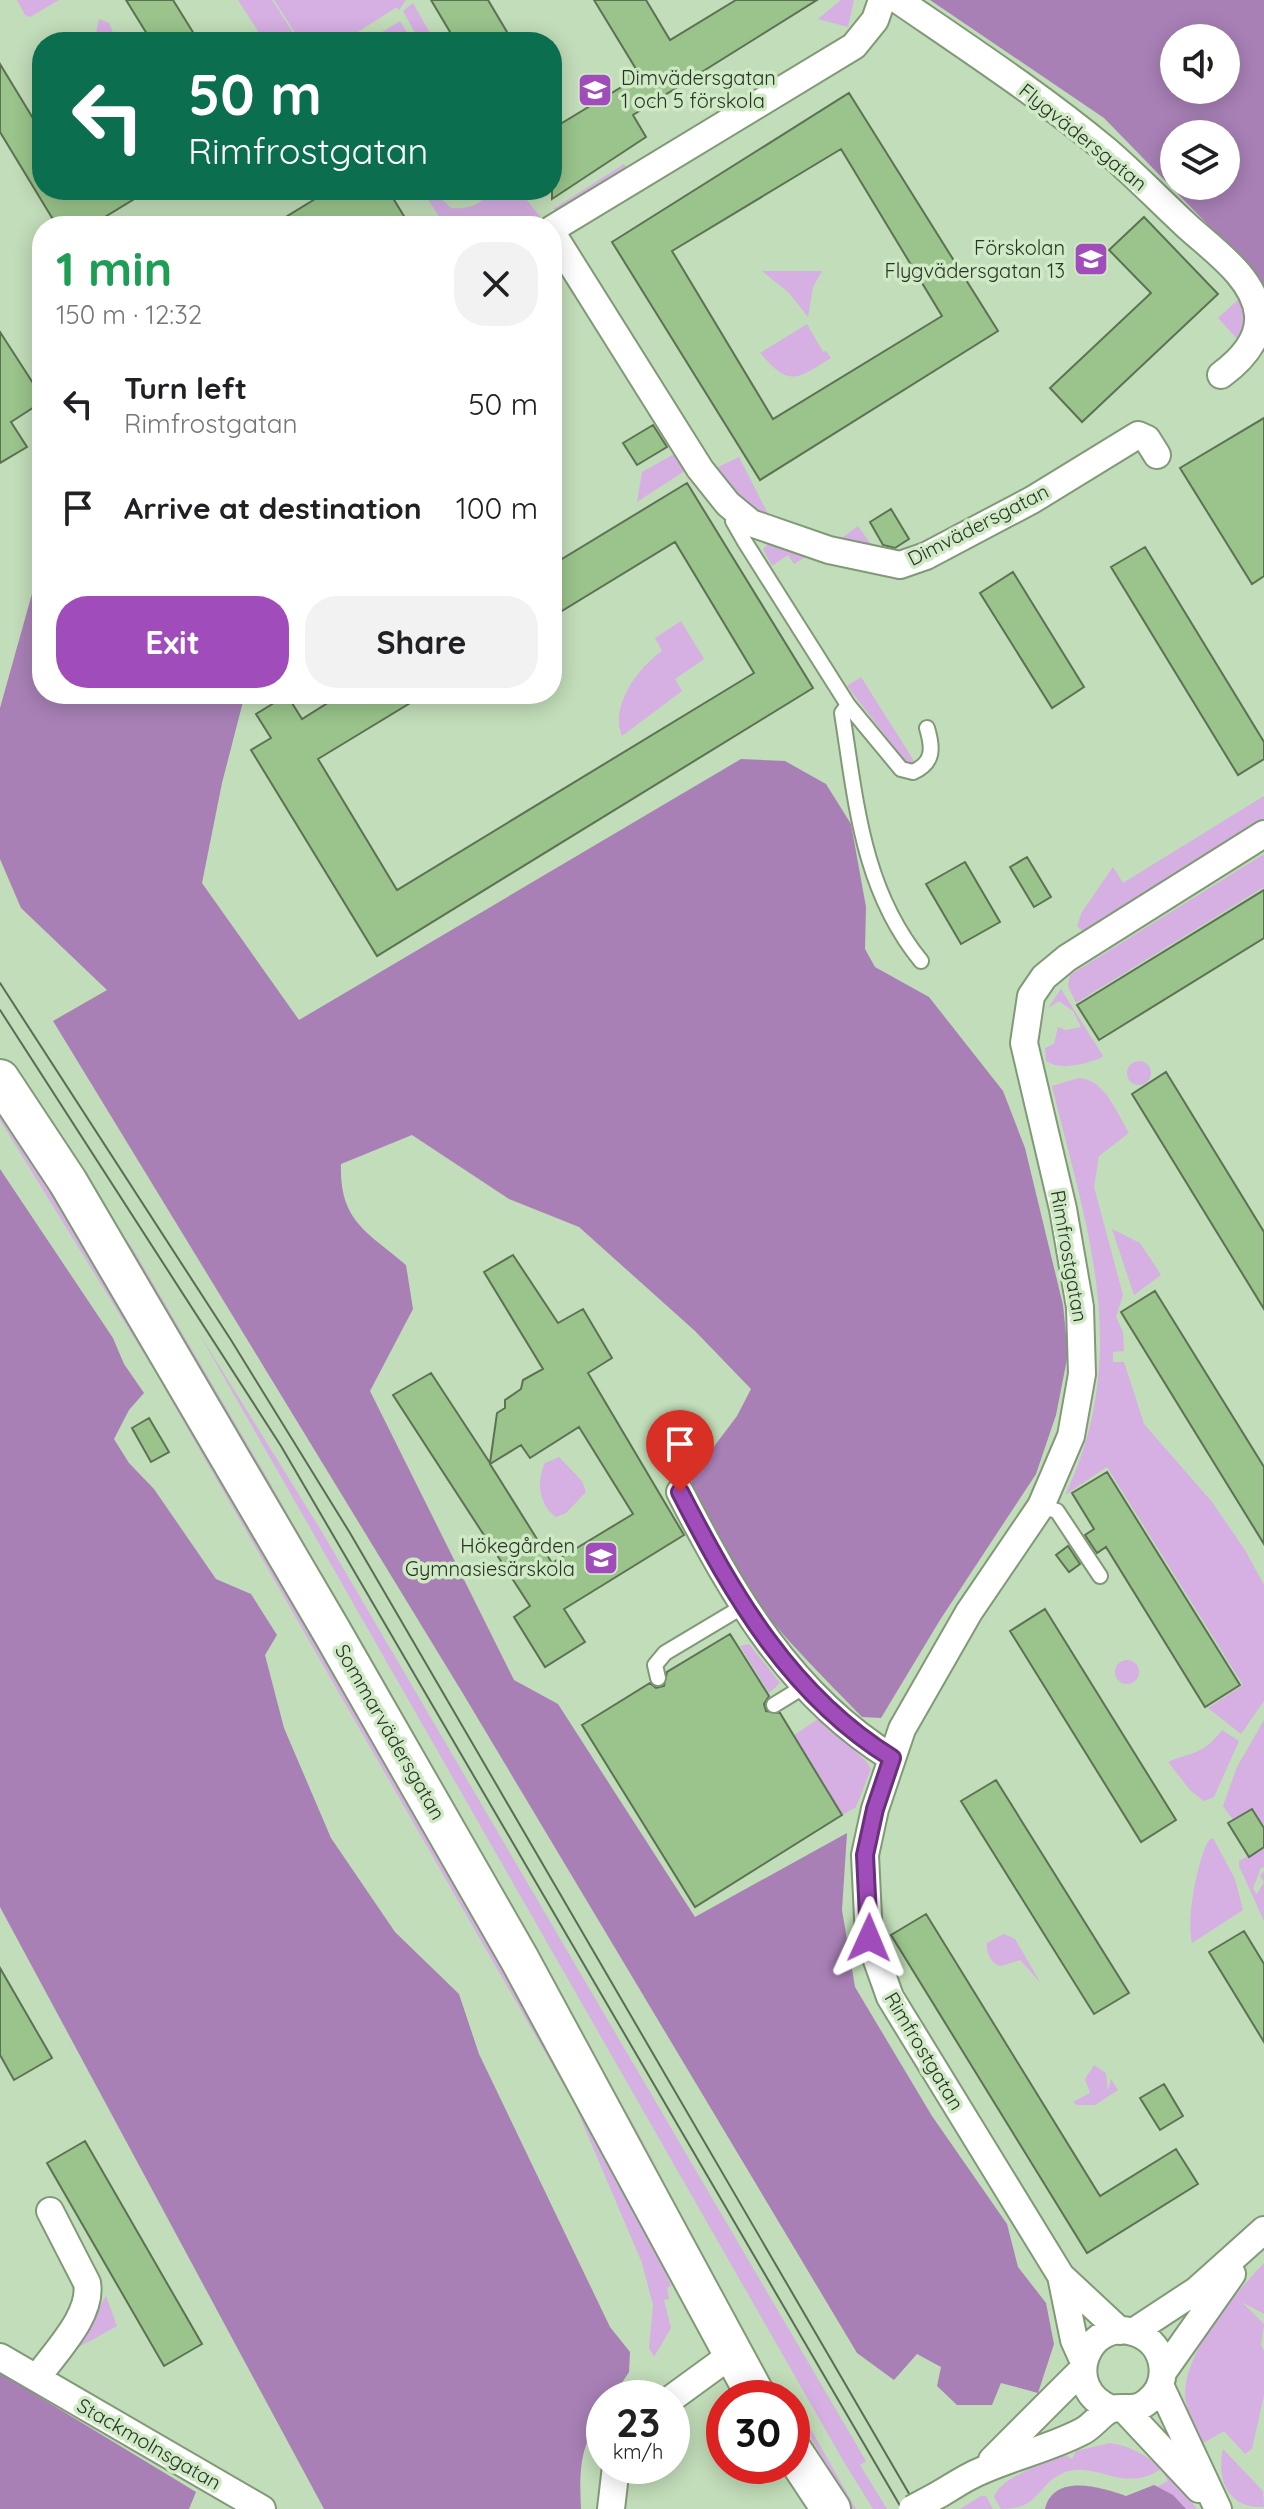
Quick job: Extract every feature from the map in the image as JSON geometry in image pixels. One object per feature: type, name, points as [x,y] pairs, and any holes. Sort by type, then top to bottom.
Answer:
[{"type":"street","name":"Dimvädersgatan","points":[[562,225],[854,46],[875,20],[882,0]]},
{"type":"street","name":"Flygvädersgatan","points":[[898,0],[1050,106],[1108,151],[1236,273],[1251,291],[1258,316],[1254,337],[1245,353],[1221,375]]},
{"type":"street","name":"Dimvädersgatan","points":[[562,247],[700,469],[737,514],[751,523],[829,550],[900,565],[926,556],[1032,500],[1138,435],[1147,439],[1157,455]]},
{"type":"street","name":"Rimfrostgatan","points":[[1126,2331],[1061,2276],[890,1997],[869,1938],[865,1855],[875,1809],[902,1729],[947,1648],[1041,1506],[1071,1436],[1082,1374],[1080,1307],[1063,1209],[1024,1043],[1031,996],[1044,977],[1067,958],[1264,834]]},
{"type":"street","name":"Sommarvädersgatan","points":[[0,1079],[68,1182],[340,1646],[520,1960],[746,2380]]},
{"type":"street","points":[[680,1492],[742,1607],[805,1686],[870,1744],[892,1758]]},
{"type":"street","points":[[37,2378],[83,2311],[89,2294],[87,2283],[50,2211]]},
{"type":"street","points":[[981,2471],[1083,2365],[1097,2340],[1126,2331],[1197,2290],[1257,2238]]},
{"type":"street","points":[[912,2509],[981,2471],[1085,2431],[1119,2410],[1146,2403],[1257,2238]]},
{"type":"street","name":"Rimfrostgatan","points":[[1061,2276],[1074,2340],[1083,2365]]},
{"type":"street","points":[[1126,2331],[1155,2347],[1162,2378],[1215,2505]]},
{"type":"street","points":[[690,2385],[731,2355]]},
{"type":"street","name":"Stackmolnsgatan","points":[[0,2357],[262,2509]]},
{"type":"street","points":[[1083,2365],[1091,2394],[1119,2410],[1215,2505]]},
{"type":"street","points":[[810,2477],[831,2509]]},
{"type":"street","points":[[611,2509],[614,2484]]},
{"type":"lane","name":"Dimvädersgatan","points":[[737,514],[733,521],[739,532],[848,705],[901,769],[913,772],[928,762],[933,749],[927,728]]},
{"type":"lane","points":[[848,705],[842,713],[867,859],[893,924],[921,961]]},
{"type":"lane","points":[[1041,1506],[1057,1511],[1100,1576]]},
{"type":"lane","points":[[658,1678],[654,1670],[656,1661],[742,1607]]},
{"type":"lane","points":[[690,1638],[699,1652]]},
{"type":"lane","points":[[774,1705],[805,1686]]},
{"type":"shaded area","points":[[17,0],[59,0],[30,17],[25,15]]},
{"type":"shaded area","points":[[238,0],[272,0],[293,32],[259,32]]},
{"type":"shaded area","points":[[274,0],[406,0],[399,10],[397,7],[358,32],[295,32]]},
{"type":"shaded area","points":[[841,0],[854,0],[848,27],[818,19]]},
{"type":"shaded area","points":[[930,0],[1264,0],[1264,290],[1252,270],[1184,200],[1240,200],[1240,120],[1160,120],[1160,176],[1104,118]]},
{"type":"shaded area","points":[[413,3],[429,32],[415,32],[403,11]]},
{"type":"shaded area","points":[[99,19],[109,23],[113,32],[96,32]]},
{"type":"shaded area","points":[[400,21],[407,32],[382,32]]},
{"type":"shaded area","points":[[624,164],[629,172],[559,211],[553,209]]},
{"type":"shaded area","points":[[428,200],[443,200],[451,208],[457,208],[469,207],[482,200],[527,200],[539,216],[439,216]]},
{"type":"shaded area","points":[[762,271],[822,271],[813,287],[808,317],[789,293]]},
{"type":"shaded area","points":[[1239,299],[1247,324],[1238,340],[1218,318]]},
{"type":"shaded area","points":[[807,324],[823,352],[826,351],[831,358],[801,375],[793,376],[778,371],[760,353]]},
{"type":"shaded area","points":[[674,454],[686,470],[637,502],[642,472]]},
{"type":"shaded area","points":[[739,457],[768,514],[744,505],[718,467]]},
{"type":"shaded area","points":[[858,526],[873,547],[839,540]]},
{"type":"shaded area","points":[[770,542],[807,556],[794,564],[788,555],[772,566],[763,549]]},
{"type":"shaded area","points":[[32,594],[32,704],[242,704],[222,783],[202,883],[299,1020],[741,759],[785,761],[826,784],[851,824],[866,907],[865,949],[875,967],[929,997],[1003,1091],[1025,1148],[1063,1305],[1068,1354],[1056,1415],[1036,1474],[940,1620],[881,1718],[862,1717],[813,1667],[758,1606],[713,1540],[698,1508],[691,1477],[737,1416],[751,1389],[695,1331],[579,1227],[509,1199],[412,1135],[341,1164],[342,1183],[350,1212],[358,1224],[406,1265],[413,1309],[370,1391],[514,1680],[558,1704],[695,1917],[847,1833],[842,1910],[855,1987],[932,2116],[1007,2224],[1018,2267],[1046,2303],[1054,2344],[1038,2393],[1001,2383],[992,2405],[957,2405],[937,2386],[941,2367],[917,2354],[894,2380],[857,2353],[462,1692],[53,1021],[107,990],[21,908],[0,859],[0,708]]},
{"type":"shaded area","points":[[681,621],[704,659],[675,679],[682,691],[622,736],[619,724],[623,699],[636,676],[662,651],[655,638]]},
{"type":"shaded area","points":[[861,677],[914,761],[929,753],[921,766],[908,765],[847,686]]},
{"type":"shaded area","points":[[1264,796],[1264,819],[1084,932],[1077,926],[1082,912],[1113,867],[1123,883]]},
{"type":"shaded area","points":[[1264,854],[1264,887],[1076,1003],[1068,986],[1070,975]]},
{"type":"shaded area","points":[[1061,989],[1103,1056],[1101,1058],[1066,1066],[1046,1061],[1045,1048],[1054,1044],[1058,1027],[1066,1030],[1081,1027],[1073,1011],[1059,1001],[1048,1008]]},
{"type":"shaded area","points":[[1139,1061],[1150,1068],[1151,1073],[1144,1084],[1139,1085],[1128,1078],[1127,1073],[1134,1062]]},
{"type":"shaded area","points":[[1079,1078],[1096,1084],[1103,1091],[1129,1133],[1099,1156],[1094,1187],[1123,1295],[1116,1317],[1123,1332],[1124,1351],[1113,1352],[1113,1362],[1124,1362],[1144,1424],[1212,1502],[1245,1550],[1264,1585],[1264,1701],[1241,1734],[1208,1708],[1243,1685],[1107,1467],[1065,1495],[1085,1443],[1097,1391],[1100,1341],[1097,1291],[1089,1241],[1052,1086]]},
{"type":"shaded area","points":[[0,1105],[482,1916],[650,2235],[671,2286],[667,2288],[669,2299],[664,2300],[671,2328],[654,2357],[649,2348],[653,2305],[642,2263],[574,2103],[155,1372],[0,1120]]},
{"type":"shaded area","points":[[0,1169],[113,1338],[124,1364],[144,1393],[129,1410],[114,1439],[129,1463],[154,1489],[216,1579],[251,1594],[277,1635],[265,1655],[284,1728],[331,1838],[395,1932],[459,1994],[479,2054],[610,2327],[630,2352],[629,2372],[624,2380],[586,2380],[586,2445],[581,2469],[581,2509],[324,2509],[0,1907]]},
{"type":"shaded area","points":[[110,1216],[133,1249],[269,1481],[666,2182]]},
{"type":"shaded area","points":[[1112,1229],[1140,1243],[1161,1275],[1134,1295]]},
{"type":"shaded area","points":[[197,1330],[322,1532],[866,2461],[860,2465],[887,2509],[873,2509],[810,2403],[810,2380],[797,2380]]},
{"type":"shaded area","points":[[559,1457],[582,1481],[586,1492],[566,1513],[556,1517],[546,1506],[540,1485],[545,1463]]},
{"type":"shaded area","points":[[749,1644],[780,1683],[769,1693],[740,1646]]},
{"type":"shaded area","points":[[1127,1660],[1135,1664],[1139,1672],[1135,1680],[1127,1684],[1119,1680],[1115,1672],[1119,1664]]},
{"type":"shaded area","points":[[819,1718],[871,1769],[856,1807],[842,1815],[793,1736]]},
{"type":"shaded area","points":[[1264,1720],[1264,1828],[1233,1820],[1223,1806],[1237,1767]]},
{"type":"shaded area","points":[[1222,1730],[1239,1741],[1214,1797],[1204,1801],[1191,1791],[1168,1762],[1198,1751]]},
{"type":"shaded area","points":[[1213,1838],[1235,1879],[1243,1910],[1192,1943],[1190,1920],[1197,1876],[1205,1849]]},
{"type":"shaded area","points":[[1264,1847],[1264,1868],[1261,1867],[1253,1889],[1257,1894],[1264,1882],[1264,1921],[1239,1861]]},
{"type":"shaded area","points":[[1004,1934],[1015,1939],[1040,1982],[1020,1960],[1001,1966],[992,1961],[987,1943]]},
{"type":"shaded area","points":[[1094,2065],[1106,2073],[1108,2091],[1111,2079],[1118,2090],[1095,2105],[1077,2105],[1073,2102],[1090,2093],[1085,2079]]},
{"type":"shaded area","points":[[1264,2263],[1264,2314],[1242,2302],[1264,2324],[1261,2345],[1264,2351],[1264,2395],[1252,2449],[1245,2454],[1224,2431],[1203,2443],[1189,2414],[1185,2396],[1187,2379],[1202,2342],[1226,2307]]},
{"type":"shaded area","points":[[106,2296],[117,2326],[68,2353]]},
{"type":"shaded area","points":[[0,2373],[196,2492],[189,2509],[0,2509]]},
{"type":"shaded area","points":[[810,2428],[856,2509],[852,2509],[810,2436]]},
{"type":"shaded area","points":[[1110,2443],[1137,2452],[1160,2467],[1197,2509],[1158,2509],[1153,2489],[1168,2481],[1161,2469],[1135,2479],[1087,2470],[1063,2473],[1031,2501],[1014,2508],[1001,2509],[994,2497],[1014,2477],[1065,2455],[1072,2459],[1076,2451]]},
{"type":"shaded area","points":[[1223,2449],[1263,2491],[1264,2507],[1241,2503],[1227,2490],[1221,2471]]},
{"type":"shaded area","points":[[1154,2485],[1173,2495],[1186,2509],[1045,2509],[1050,2497],[1058,2490],[1069,2487],[1093,2487],[1126,2496]]},
{"type":"shaded area","points":[[986,2496],[993,2509],[960,2509]]},
{"type":"building","points":[[126,0],[173,0],[193,32],[146,32]]},
{"type":"building","points":[[431,0],[488,0],[507,32],[450,32]]},
{"type":"building","points":[[594,0],[646,0],[670,40],[736,0],[817,0],[633,115],[646,137],[562,192],[562,123],[628,83],[625,76],[636,69]]},
{"type":"building","points":[[0,64],[32,117],[32,185],[0,132]]},
{"type":"building","points":[[849,93],[998,331],[760,480],[612,242]],"holes":[[[841,149],[942,316],[773,419],[672,251]]]},
{"type":"building","points":[[41,200],[133,200],[106,216],[51,216]]},
{"type":"building","points":[[314,200],[394,200],[404,216],[287,216]]},
{"type":"building","points":[[1144,217],[1218,294],[1082,422],[1050,388],[1151,293],[1109,250]]},
{"type":"building","points":[[0,332],[32,382],[32,408],[11,422],[27,447],[0,463]]},
{"type":"building","points":[[1264,418],[1264,576],[1252,584],[1180,468]]},
{"type":"building","points":[[653,425],[667,447],[637,465],[623,443]]},
{"type":"building","points":[[687,483],[813,688],[377,956],[251,750],[271,738],[256,714],[272,704],[293,704],[302,719],[326,704],[409,704],[318,759],[397,890],[754,673],[675,542],[562,611],[562,559]]},
{"type":"building","points":[[891,509],[909,539],[895,548],[883,545],[870,522]]},
{"type":"building","points":[[1145,547],[1264,742],[1264,759],[1238,775],[1111,567]]},
{"type":"building","points":[[1013,572],[1084,687],[1052,708],[980,593]]},
{"type":"building","points":[[1027,857],[1051,897],[1034,907],[1010,867]]},
{"type":"building","points":[[965,862],[1000,922],[961,944],[926,884]]},
{"type":"building","points":[[1264,890],[1264,938],[1099,1040],[1077,1005]]},
{"type":"building","points":[[1166,1072],[1264,1232],[1264,1309],[1132,1094]]},
{"type":"building","points":[[513,1255],[558,1323],[583,1309],[612,1358],[588,1373],[684,1535],[564,1609],[585,1642],[545,1667],[514,1617],[530,1606],[393,1395],[431,1373],[490,1463],[497,1413],[505,1408],[505,1400],[521,1389],[523,1380],[543,1369],[484,1272]],"holes":[[[579,1427],[633,1514],[552,1563],[490,1464],[521,1445],[530,1458]]]},
{"type":"building","points":[[1155,1291],[1264,1467],[1264,1544],[1121,1312]]},
{"type":"building","points":[[149,1418],[169,1452],[151,1462],[132,1428]]},
{"type":"building","points":[[1107,1472],[1240,1685],[1205,1707],[1106,1547],[1097,1553],[1085,1535],[1094,1529],[1072,1493]]},
{"type":"building","points":[[1068,1546],[1080,1564],[1069,1572],[1056,1555]]},
{"type":"building","points":[[1045,1609],[1176,1820],[1141,1842],[1010,1631]]},
{"type":"building","points":[[730,1634],[769,1696],[764,1704],[766,1711],[780,1713],[842,1815],[695,1907],[582,1725],[650,1683],[656,1688],[664,1686],[667,1672]]},
{"type":"building","points":[[996,1780],[1129,1993],[1094,2014],[961,1801]]},
{"type":"building","points":[[1252,1809],[1264,1828],[1264,1847],[1249,1857],[1228,1823]]},
{"type":"building","points":[[926,1914],[1100,2196],[1176,2149],[1198,2184],[1087,2253],[891,1935]]},
{"type":"building","points":[[1244,1931],[1264,1964],[1264,2042],[1209,1952]]},
{"type":"building","points":[[0,1968],[52,2058],[14,2080],[0,2055]]},
{"type":"building","points":[[1164,2084],[1183,2116],[1160,2130],[1140,2098]]},
{"type":"building","points":[[85,2141],[202,2344],[164,2366],[47,2163]]},
{"type":"tram line","points":[[0,983],[231,1340],[350,1533],[918,2509]]},
{"type":"tram line","points":[[0,1010],[281,1446],[902,2509]]},
{"type":"place","name":"Dimvädersgatan 1 och 5 förskola","points":[[595,90]]},
{"type":"place","name":"Förskolan Flygvädersgatan 13","points":[[1091,259]]},
{"type":"place","name":"Hökegården Gymnasiesärskola","points":[[601,1558]]},
{"type":"route","points":[[680,1492],[742,1607],[768,1644],[825,1705],[870,1744],[892,1758],[875,1809],[865,1855],[870,1907],[869,1938]]}]
